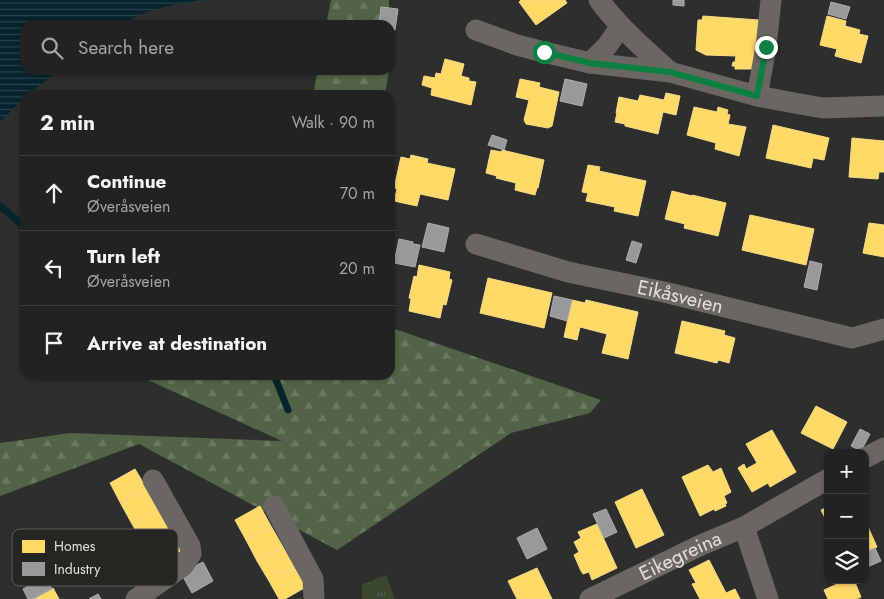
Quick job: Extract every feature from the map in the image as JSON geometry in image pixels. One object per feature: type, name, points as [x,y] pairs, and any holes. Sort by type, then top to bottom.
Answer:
[{"type":"street","points":[[599,0],[621,26],[670,72]]},
{"type":"street","points":[[757,96],[766,47],[771,0]]},
{"type":"street","points":[[590,63],[621,26]]},
{"type":"street","points":[[476,30],[517,45],[590,63],[670,72],[757,96],[823,108],[884,106]]},
{"type":"street","name":"Eikåsveien","points":[[476,244],[568,272],[664,292],[852,338],[884,329]]},
{"type":"street","points":[[869,456],[884,448]]},
{"type":"street","points":[[153,480],[190,546],[190,554],[183,566],[178,570]]},
{"type":"street","name":"Eikegreina","points":[[590,599],[701,545],[744,527],[824,481]]},
{"type":"street","points":[[274,506],[313,578],[314,599]]},
{"type":"street","name":"Eikegreina","points":[[744,527],[768,599]]},
{"type":"street","points":[[136,599],[155,586]]},
{"type":"green space","points":[[331,0],[389,0],[389,20],[327,20]]},
{"type":"green space","points":[[317,75],[388,75],[386,90],[314,90]]},
{"type":"green space","points":[[395,329],[601,400],[590,413],[511,433],[337,550],[139,444],[0,496],[0,443],[70,433],[282,441],[148,380],[395,380]]},
{"type":"green space","points":[[386,575],[395,599],[362,599],[362,585]]},
{"type":"water","points":[[0,0],[200,0],[149,11],[131,20],[20,20],[20,75],[53,75],[34,90],[20,90],[20,102],[0,122]]},
{"type":"building: Homes","points":[[521,0],[565,0],[567,3],[536,25],[519,2]]},
{"type":"building: Homes","points":[[703,16],[759,20],[754,69],[735,69],[735,66],[732,66],[736,56],[706,55],[696,50],[698,20],[702,20]]},
{"type":"building: Homes","points":[[827,16],[846,21],[845,26],[860,30],[859,34],[868,36],[861,63],[835,56],[837,49],[820,45]]},
{"type":"building: Homes","points":[[445,59],[464,64],[461,76],[469,78],[469,81],[476,82],[471,105],[431,95],[432,88],[422,85],[424,76],[435,78],[436,73],[441,74]]},
{"type":"building: Homes","points":[[520,79],[540,83],[539,87],[559,92],[552,126],[548,128],[526,124],[524,120],[529,100],[516,97]]},
{"type":"building: Homes","points":[[666,93],[680,96],[676,115],[663,112],[658,134],[615,122],[619,97],[638,101],[640,95],[664,100]]},
{"type":"building: Homes","points":[[694,107],[717,112],[718,107],[728,110],[727,114],[730,115],[728,124],[746,127],[739,156],[715,149],[716,143],[687,135]]},
{"type":"building: Homes","points":[[773,125],[829,138],[824,160],[813,158],[811,168],[766,158]]},
{"type":"building: Homes","points":[[852,138],[884,141],[884,172],[879,172],[878,179],[849,177]]},
{"type":"building: Homes","points":[[491,150],[502,152],[502,150],[544,160],[535,195],[515,190],[516,183],[496,178],[497,176],[486,173]]},
{"type":"building: Homes","points":[[411,155],[428,159],[427,163],[455,169],[448,200],[420,194],[417,206],[395,201],[397,189],[395,188],[395,184],[401,157],[410,159]]},
{"type":"building: Homes","points":[[588,165],[600,167],[599,171],[646,181],[638,216],[614,211],[615,207],[586,201],[588,193],[582,192]]},
{"type":"building: Homes","points":[[672,191],[726,203],[718,236],[684,228],[685,224],[665,219]]},
{"type":"building: Homes","points":[[750,215],[814,229],[806,265],[742,250]]},
{"type":"building: Homes","points":[[869,223],[884,225],[884,257],[863,253]]},
{"type":"building: Homes","points":[[419,265],[450,272],[449,279],[452,280],[446,305],[443,304],[440,318],[409,311],[411,299],[409,298],[414,276],[417,277]]},
{"type":"building: Homes","points":[[488,278],[552,293],[544,328],[480,313]]},
{"type":"building: Homes","points":[[572,300],[585,303],[586,300],[638,312],[628,359],[602,353],[607,334],[580,327],[577,340],[564,337]]},
{"type":"building: Homes","points":[[682,321],[725,331],[724,335],[735,338],[729,363],[718,360],[717,363],[675,353]]},
{"type":"building: Homes","points":[[816,406],[847,422],[833,449],[801,433]]},
{"type":"building: Homes","points":[[772,430],[796,472],[770,487],[768,483],[752,492],[738,468],[744,464],[746,469],[757,463],[746,444]]},
{"type":"building: Homes","points":[[708,465],[713,472],[721,468],[731,492],[724,496],[727,503],[725,504],[726,506],[715,511],[714,509],[700,516],[682,477]]},
{"type":"building: Homes","points":[[135,469],[147,489],[121,504],[110,483]]},
{"type":"building: Homes","points":[[147,489],[158,509],[132,524],[121,504]]},
{"type":"building: Homes","points":[[642,489],[664,535],[636,548],[615,502]]},
{"type":"building: Homes","points":[[163,506],[169,529],[135,529],[132,524]]},
{"type":"building: Homes","points":[[260,506],[271,526],[246,540],[235,520]]},
{"type":"building: Homes","points":[[597,524],[617,568],[592,580],[589,572],[583,574],[581,571],[574,555],[579,552],[574,542],[581,538],[578,532]]},
{"type":"building: Homes","points":[[271,526],[283,547],[257,561],[246,540]]},
{"type":"building: Homes","points":[[869,529],[877,547],[869,550]]},
{"type":"building: Homes","points":[[283,547],[294,567],[269,581],[257,561]]},
{"type":"building: Homes","points":[[709,560],[726,593],[735,589],[740,599],[700,599],[692,584],[696,583],[689,570]]},
{"type":"building: Homes","points":[[294,567],[306,587],[285,599],[279,599],[269,581]]},
{"type":"building: Homes","points":[[537,568],[552,599],[517,599],[508,581]]},
{"type":"building: Homes","points":[[837,584],[856,584],[861,597],[856,599],[828,599],[824,590]]},
{"type":"building: Homes","points":[[52,589],[59,599],[33,599]]},
{"type":"building: Industry","points":[[673,0],[684,0],[684,6],[673,5]]},
{"type":"building: Industry","points":[[831,2],[850,7],[846,19],[828,14]]},
{"type":"building: Industry","points":[[381,7],[398,9],[395,30],[395,20],[380,20]]},
{"type":"building: Industry","points":[[565,79],[587,84],[582,106],[560,101]]},
{"type":"building: Industry","points":[[492,135],[507,140],[504,150],[488,145]]},
{"type":"building: Industry","points":[[428,223],[449,228],[444,252],[422,247]]},
{"type":"building: Industry","points":[[399,239],[420,245],[415,267],[395,263]]},
{"type":"building: Industry","points":[[632,241],[642,244],[636,263],[626,260]]},
{"type":"building: Industry","points":[[810,261],[822,264],[817,290],[804,287]]},
{"type":"building: Industry","points":[[554,296],[572,300],[567,321],[550,316]]},
{"type":"building: Industry","points":[[860,429],[870,434],[862,449],[851,446]]},
{"type":"building: Industry","points":[[606,509],[617,532],[604,538],[593,514]]},
{"type":"building: Industry","points":[[537,528],[547,549],[527,559],[517,538]]},
{"type":"building: Industry","points":[[875,548],[881,561],[869,566],[869,550]]},
{"type":"building: Industry","points":[[203,562],[213,581],[192,593],[181,573]]},
{"type":"building: Industry","points":[[28,586],[50,586],[52,589],[33,599],[28,599],[23,589]]},
{"type":"building: Industry","points":[[98,594],[101,599],[89,599]]},
{"type":"waterway","points":[[0,206],[20,223]]},
{"type":"waterway","points":[[276,380],[288,410]]},
{"type":"route","points":[[544,52],[590,63],[670,72],[757,96],[766,47]]}]
